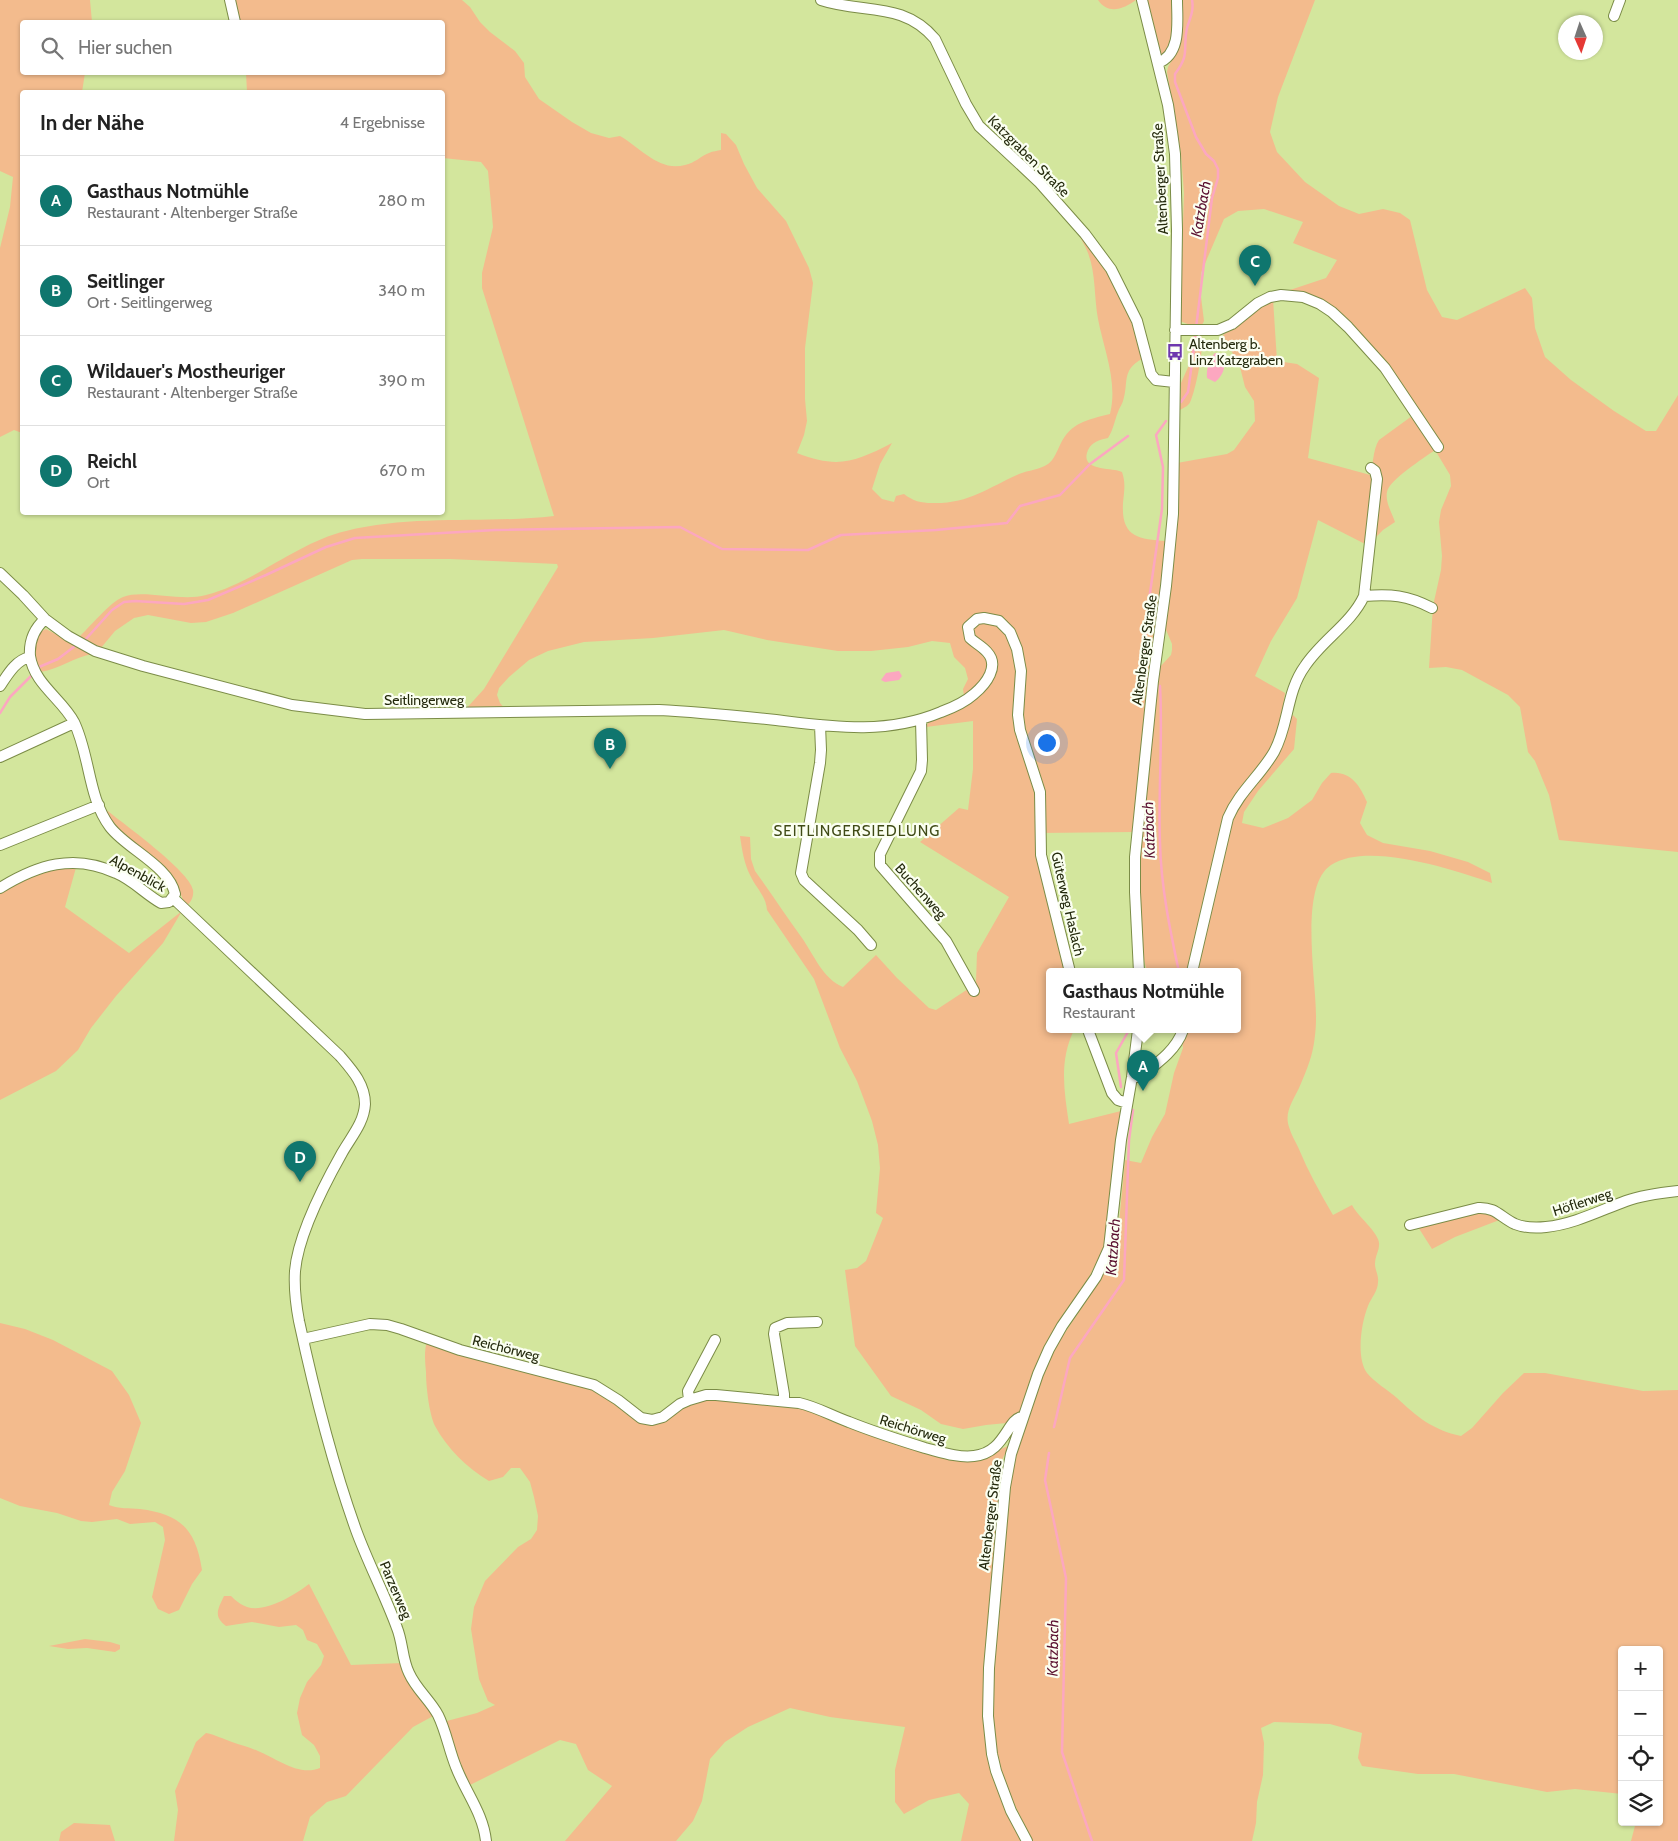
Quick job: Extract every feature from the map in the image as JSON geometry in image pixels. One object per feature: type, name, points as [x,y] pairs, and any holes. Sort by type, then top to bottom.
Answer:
[{"type":"street","points":[[230,0],[235,20]]},
{"type":"street","name":"Katzgraben Straße","points":[[821,0],[895,12],[915,20],[928,30],[935,39],[966,104],[980,126],[1039,182],[1085,234],[1111,269],[1137,321],[1151,374],[1156,380],[1174,382]]},
{"type":"street","name":"Altenberger Straße","points":[[1139,968],[1135,857],[1172,522],[1177,230],[1175,154],[1168,105],[1142,0]]},
{"type":"street","points":[[1158,63],[1171,56],[1174,47],[1177,0]]},
{"type":"street","points":[[1614,16],[1620,0]]},
{"type":"street","points":[[1175,330],[1218,330],[1232,324],[1258,302],[1281,295],[1298,297],[1320,304],[1348,327],[1385,368],[1411,410],[1438,447]]},
{"type":"street","points":[[1193,968],[1224,831],[1232,807],[1274,752],[1283,730],[1290,696],[1304,667],[1321,646],[1359,608],[1364,596],[1377,479],[1375,471],[1371,468]]},
{"type":"street","points":[[0,573],[45,619],[38,625],[34,634],[30,645],[30,658],[24,659],[14,666],[0,686]]},
{"type":"street","points":[[1364,596],[1400,595],[1419,601],[1432,608]]},
{"type":"street","name":"Güterweg Haslach","points":[[820,725],[879,728],[921,720],[956,706],[972,696],[987,680],[991,672],[992,660],[988,653],[970,638],[968,627],[977,619],[984,618],[999,621],[1005,626],[1014,640],[1020,660],[1022,683],[1018,715],[1020,730],[1040,792],[1042,861],[1069,968]]},
{"type":"street","name":"Seitlingerweg","points":[[45,619],[81,644],[113,657],[255,696],[314,709],[365,714],[408,715],[659,710],[711,713],[820,725]]},
{"type":"street","name":"Alpenblick","points":[[0,888],[29,872],[47,866],[65,862],[82,862],[116,872],[161,903],[169,902],[174,898],[175,894],[174,886],[167,877],[110,826],[99,805],[84,748],[74,723],[68,712],[40,681],[30,658]]},
{"type":"street","name":"Buchenweg","points":[[921,720],[921,771],[880,854],[880,865],[946,940],[974,991]]},
{"type":"street","points":[[0,757],[74,723]]},
{"type":"street","points":[[820,725],[820,763],[801,874],[804,880],[858,930],[871,946]]},
{"type":"street","points":[[0,844],[99,805]]},
{"type":"street","name":"Parzerweg","points":[[174,898],[340,1056],[353,1071],[364,1091],[365,1103],[359,1126],[326,1185],[303,1238],[297,1257],[295,1287],[299,1320],[333,1455],[356,1529],[397,1628],[408,1672],[438,1714],[457,1769],[479,1812],[486,1841]]},
{"type":"street","points":[[1089,1033],[1112,1093],[1118,1100],[1127,1103]]},
{"type":"street","name":"Altenberger Straße","points":[[1027,1841],[1011,1811],[996,1771],[988,1716],[989,1668],[1002,1510],[1010,1460],[1022,1417],[1049,1349],[1062,1326],[1096,1277],[1109,1248],[1120,1147],[1138,1033]]},
{"type":"street","points":[[1132,1077],[1139,1077],[1171,1051],[1182,1033]]},
{"type":"street","name":"Höflerweg","points":[[1410,1225],[1478,1208],[1485,1208],[1500,1213],[1516,1224],[1534,1228],[1546,1227],[1573,1221],[1640,1197],[1678,1191]]},
{"type":"street","points":[[784,1401],[774,1334],[775,1328],[787,1324],[817,1322]]},
{"type":"street","name":"Reichörweg","points":[[303,1339],[370,1324],[386,1325],[460,1350],[594,1385],[641,1418],[652,1420],[663,1417],[680,1404],[706,1396],[716,1395],[784,1401],[812,1406],[847,1422],[881,1434],[964,1457],[982,1455],[994,1449],[1015,1420],[1022,1417]]},
{"type":"street","points":[[689,1400],[688,1391],[715,1340]]},
{"type":"shaded area","points":[[0,0],[90,0],[92,20],[20,20],[20,75],[85,75],[82,90],[20,90],[20,432],[14,430],[0,437],[0,248],[10,207],[13,177],[0,171]]},
{"type":"shaded area","points":[[232,0],[462,0],[490,32],[515,51],[524,63],[525,77],[539,99],[591,133],[609,138],[620,136],[651,158],[667,165],[676,166],[689,164],[710,152],[721,150],[721,133],[726,134],[736,145],[757,188],[786,221],[809,268],[813,283],[805,348],[807,421],[797,453],[824,461],[846,461],[867,455],[892,443],[880,464],[872,489],[882,499],[894,502],[896,496],[904,494],[921,502],[945,503],[967,498],[1019,474],[1048,464],[1054,458],[1069,431],[1087,420],[1110,414],[1112,402],[1111,378],[1098,319],[1091,261],[1075,229],[1087,242],[1125,299],[1142,359],[1135,363],[1128,372],[1123,401],[1108,438],[1094,443],[1088,450],[1086,457],[1092,465],[1122,472],[1124,484],[1123,514],[1128,529],[1140,537],[1166,541],[1150,668],[1133,832],[1039,833],[1068,968],[1046,968],[1046,1033],[1073,1033],[1066,1053],[1064,1076],[1069,1124],[1121,1111],[1104,1247],[1017,1422],[963,1429],[941,1424],[921,1410],[891,1396],[855,1346],[845,1270],[857,1268],[866,1261],[883,1218],[876,1213],[880,1168],[878,1145],[872,1121],[857,1081],[840,1048],[814,979],[767,910],[763,896],[752,880],[746,866],[740,836],[750,837],[751,859],[755,871],[802,938],[819,966],[836,983],[843,987],[876,955],[929,1008],[936,1010],[968,989],[976,981],[977,953],[1009,897],[920,842],[959,808],[968,810],[973,769],[973,721],[926,727],[929,721],[964,696],[963,689],[968,679],[965,668],[954,657],[950,643],[932,641],[908,647],[871,651],[838,651],[767,640],[724,630],[653,638],[584,642],[548,651],[529,660],[509,677],[499,688],[497,695],[500,703],[506,710],[464,711],[484,689],[558,567],[557,564],[450,559],[352,560],[233,613],[206,622],[191,623],[148,615],[134,618],[115,631],[100,649],[78,638],[106,610],[123,597],[141,594],[185,597],[206,595],[242,581],[310,544],[346,531],[372,526],[424,521],[554,516],[482,288],[482,273],[493,227],[488,171],[481,162],[445,158],[445,90],[247,90],[246,75],[445,75],[445,20],[237,20]]},
{"type":"shaded area","points":[[1098,0],[1136,0],[1121,8],[1111,9],[1106,8]]},
{"type":"shaded area","points":[[1147,0],[1175,0],[1173,40],[1162,57]]},
{"type":"shaded area","points":[[1180,0],[1315,0],[1278,97],[1270,132],[1277,152],[1305,182],[1339,206],[1359,214],[1383,209],[1400,213],[1410,220],[1427,290],[1442,317],[1457,320],[1525,288],[1532,298],[1535,328],[1545,357],[1571,380],[1614,411],[1646,431],[1656,431],[1678,395],[1678,852],[1559,840],[1549,795],[1535,761],[1528,752],[1520,707],[1508,695],[1462,670],[1446,667],[1429,668],[1433,606],[1442,556],[1439,522],[1441,510],[1451,486],[1450,475],[1435,450],[1400,476],[1389,487],[1387,492],[1388,504],[1395,522],[1373,540],[1372,473],[1375,449],[1379,440],[1412,416],[1441,445],[1341,317],[1284,292],[1326,278],[1337,260],[1293,243],[1303,222],[1264,209],[1238,211],[1224,219],[1201,273],[1200,289],[1204,321],[1202,325],[1190,325],[1180,321],[1184,193],[1181,154],[1167,72],[1176,53]]},
{"type":"shaded area","points":[[1273,299],[1277,361],[1297,364],[1319,378],[1308,458],[1374,476],[1367,545],[1318,520],[1297,598],[1271,641],[1255,676],[1285,693],[1280,728],[1275,737],[1282,736],[1288,721],[1293,715],[1297,719],[1294,749],[1258,791],[1244,812],[1242,823],[1263,828],[1288,818],[1312,800],[1322,783],[1331,773],[1344,774],[1358,785],[1367,802],[1360,823],[1367,835],[1383,843],[1430,851],[1468,862],[1490,873],[1492,883],[1456,871],[1411,860],[1366,856],[1347,858],[1331,865],[1321,876],[1315,893],[1311,937],[1316,1003],[1314,1040],[1308,1067],[1288,1111],[1289,1127],[1310,1173],[1333,1215],[1352,1205],[1373,1230],[1379,1241],[1375,1264],[1378,1285],[1363,1322],[1361,1350],[1364,1367],[1373,1379],[1426,1422],[1461,1436],[1472,1428],[1503,1393],[1524,1373],[1545,1373],[1643,1391],[1678,1390],[1678,1841],[1631,1841],[1635,1826],[1663,1826],[1663,1646],[1618,1646],[1618,1794],[1575,1789],[1547,1792],[1454,1774],[1418,1774],[1362,1766],[1358,1758],[1362,1733],[1330,1724],[1274,1722],[1261,1728],[1264,1743],[1263,1775],[1252,1841],[1032,1841],[1004,1783],[994,1748],[991,1712],[992,1675],[1012,1472],[1017,1447],[1045,1367],[1060,1340],[1101,1279],[1113,1250],[1119,1223],[1125,1160],[1141,1163],[1152,1137],[1165,1114],[1174,1073],[1183,1048],[1181,1033],[1241,1033],[1241,968],[1146,968],[1142,951],[1139,870],[1159,668],[1171,655],[1172,650],[1172,644],[1164,625],[1178,512],[1179,487],[1177,463],[1227,454],[1234,450],[1255,421],[1254,401],[1245,387],[1240,367],[1223,335],[1258,305]]},
{"type":"shaded area","points":[[1201,334],[1201,357],[1193,394],[1189,404],[1180,410],[1181,383],[1189,365],[1193,335]]},
{"type":"shaded area","points":[[1215,353],[1222,354],[1224,369],[1221,376],[1215,382],[1207,378],[1207,375],[1210,361]]},
{"type":"shaded area","points":[[46,629],[93,654],[40,672],[33,650],[40,632]]},
{"type":"shaded area","points":[[899,671],[902,676],[899,680],[885,682],[881,680],[886,673]]},
{"type":"shaded area","points":[[104,808],[168,859],[180,871],[193,890],[191,901],[186,907],[179,890],[121,835]]},
{"type":"shaded area","points":[[77,864],[65,907],[129,953],[182,911],[163,943],[116,996],[91,1028],[78,1050],[56,1071],[0,1100],[0,891],[39,871]]},
{"type":"shaded area","points":[[1484,1210],[1502,1219],[1455,1237],[1432,1249],[1418,1227]]},
{"type":"shaded area","points":[[0,1323],[25,1329],[53,1340],[112,1371],[129,1395],[141,1423],[125,1471],[112,1492],[109,1505],[120,1508],[154,1511],[166,1515],[184,1526],[191,1534],[196,1544],[202,1570],[192,1584],[179,1610],[169,1614],[158,1609],[152,1597],[165,1540],[163,1527],[155,1522],[130,1524],[117,1519],[92,1522],[81,1521],[57,1513],[20,1506],[0,1498]]},
{"type":"shaded area","points":[[427,1341],[594,1389],[640,1420],[703,1399],[788,1406],[816,1411],[877,1438],[930,1455],[949,1458],[991,1453],[1013,1444],[1001,1463],[1003,1471],[995,1543],[983,1693],[989,1758],[1022,1841],[961,1841],[969,1804],[959,1793],[929,1800],[904,1814],[895,1802],[895,1770],[905,1727],[830,1717],[790,1708],[748,1727],[725,1742],[710,1759],[702,1801],[693,1821],[676,1841],[565,1841],[612,1786],[588,1770],[576,1744],[560,1740],[468,1786],[443,1722],[477,1713],[495,1705],[488,1701],[479,1679],[471,1629],[474,1607],[485,1581],[518,1547],[531,1539],[537,1530],[538,1516],[530,1482],[520,1468],[511,1468],[503,1477],[489,1481],[458,1457],[445,1442],[433,1421],[428,1399],[425,1356]]},
{"type":"shaded area","points":[[309,1584],[351,1665],[402,1663],[435,1715],[413,1727],[346,1796],[327,1802],[310,1817],[303,1841],[174,1841],[178,1810],[175,1791],[196,1742],[206,1733],[255,1750],[296,1768],[312,1770],[320,1768],[320,1756],[314,1745],[302,1735],[297,1713],[300,1698],[307,1682],[321,1665],[324,1656],[317,1644],[307,1640],[303,1630],[296,1625],[279,1627],[252,1622],[226,1626],[218,1616],[224,1596],[231,1596],[247,1607],[262,1607],[280,1602]]},
{"type":"shaded area","points":[[85,1639],[110,1642],[120,1645],[120,1649],[115,1652],[49,1646]]},
{"type":"shaded area","points":[[74,1823],[110,1825],[115,1841],[59,1841],[61,1832]]},
{"type":"waterway","name":"Katzbach","points":[[1192,0],[1192,11],[1186,35],[1185,56],[1175,74],[1175,82],[1196,137],[1218,169],[1218,178],[1212,198],[1196,328]]},
{"type":"waterway","name":"Katzbach","points":[[1181,402],[1188,392],[1196,333]]},
{"type":"waterway","name":"Katzbach","points":[[1149,681],[1142,670],[1149,600],[1162,509],[1163,467],[1156,435],[1166,421]]},
{"type":"waterway","points":[[85,640],[112,610],[124,602],[184,604],[208,600],[326,547],[355,538],[495,530],[680,527],[722,549],[808,550],[841,535],[936,530],[1007,523],[1020,506],[1060,495],[1090,464],[1128,436]]},
{"type":"waterway","points":[[39,667],[58,659],[75,646]]},
{"type":"waterway","points":[[0,713],[10,697],[31,676]]},
{"type":"waterway","name":"Katzbach","points":[[1160,686],[1162,876],[1166,908],[1178,968]]},
{"type":"waterway","name":"Katzbach","points":[[1121,1087],[1116,1053],[1127,1033]]},
{"type":"waterway","name":"Katzbach","points":[[1054,1427],[1070,1358],[1124,1280],[1129,1140],[1133,1110]]},
{"type":"waterway","name":"Katzbach","points":[[1049,1453],[1045,1480],[1066,1578],[1062,1752],[1092,1841]]},
{"type":"place","name":"Wildauer's Mostheuriger","points":[[1255,286]]},
{"type":"place","name":"Altenberg b. Linz Katzgraben","points":[[1175,352]]},
{"type":"place","name":"Seitlinger","points":[[610,769]]},
{"type":"place","name":"Gasthaus Notmühle","points":[[1143,1091]]},
{"type":"place","name":"Reichl","points":[[300,1182]]},
{"type":"district","name":"SEITLINGERSIEDLUNG","points":[[857,831]]}]
